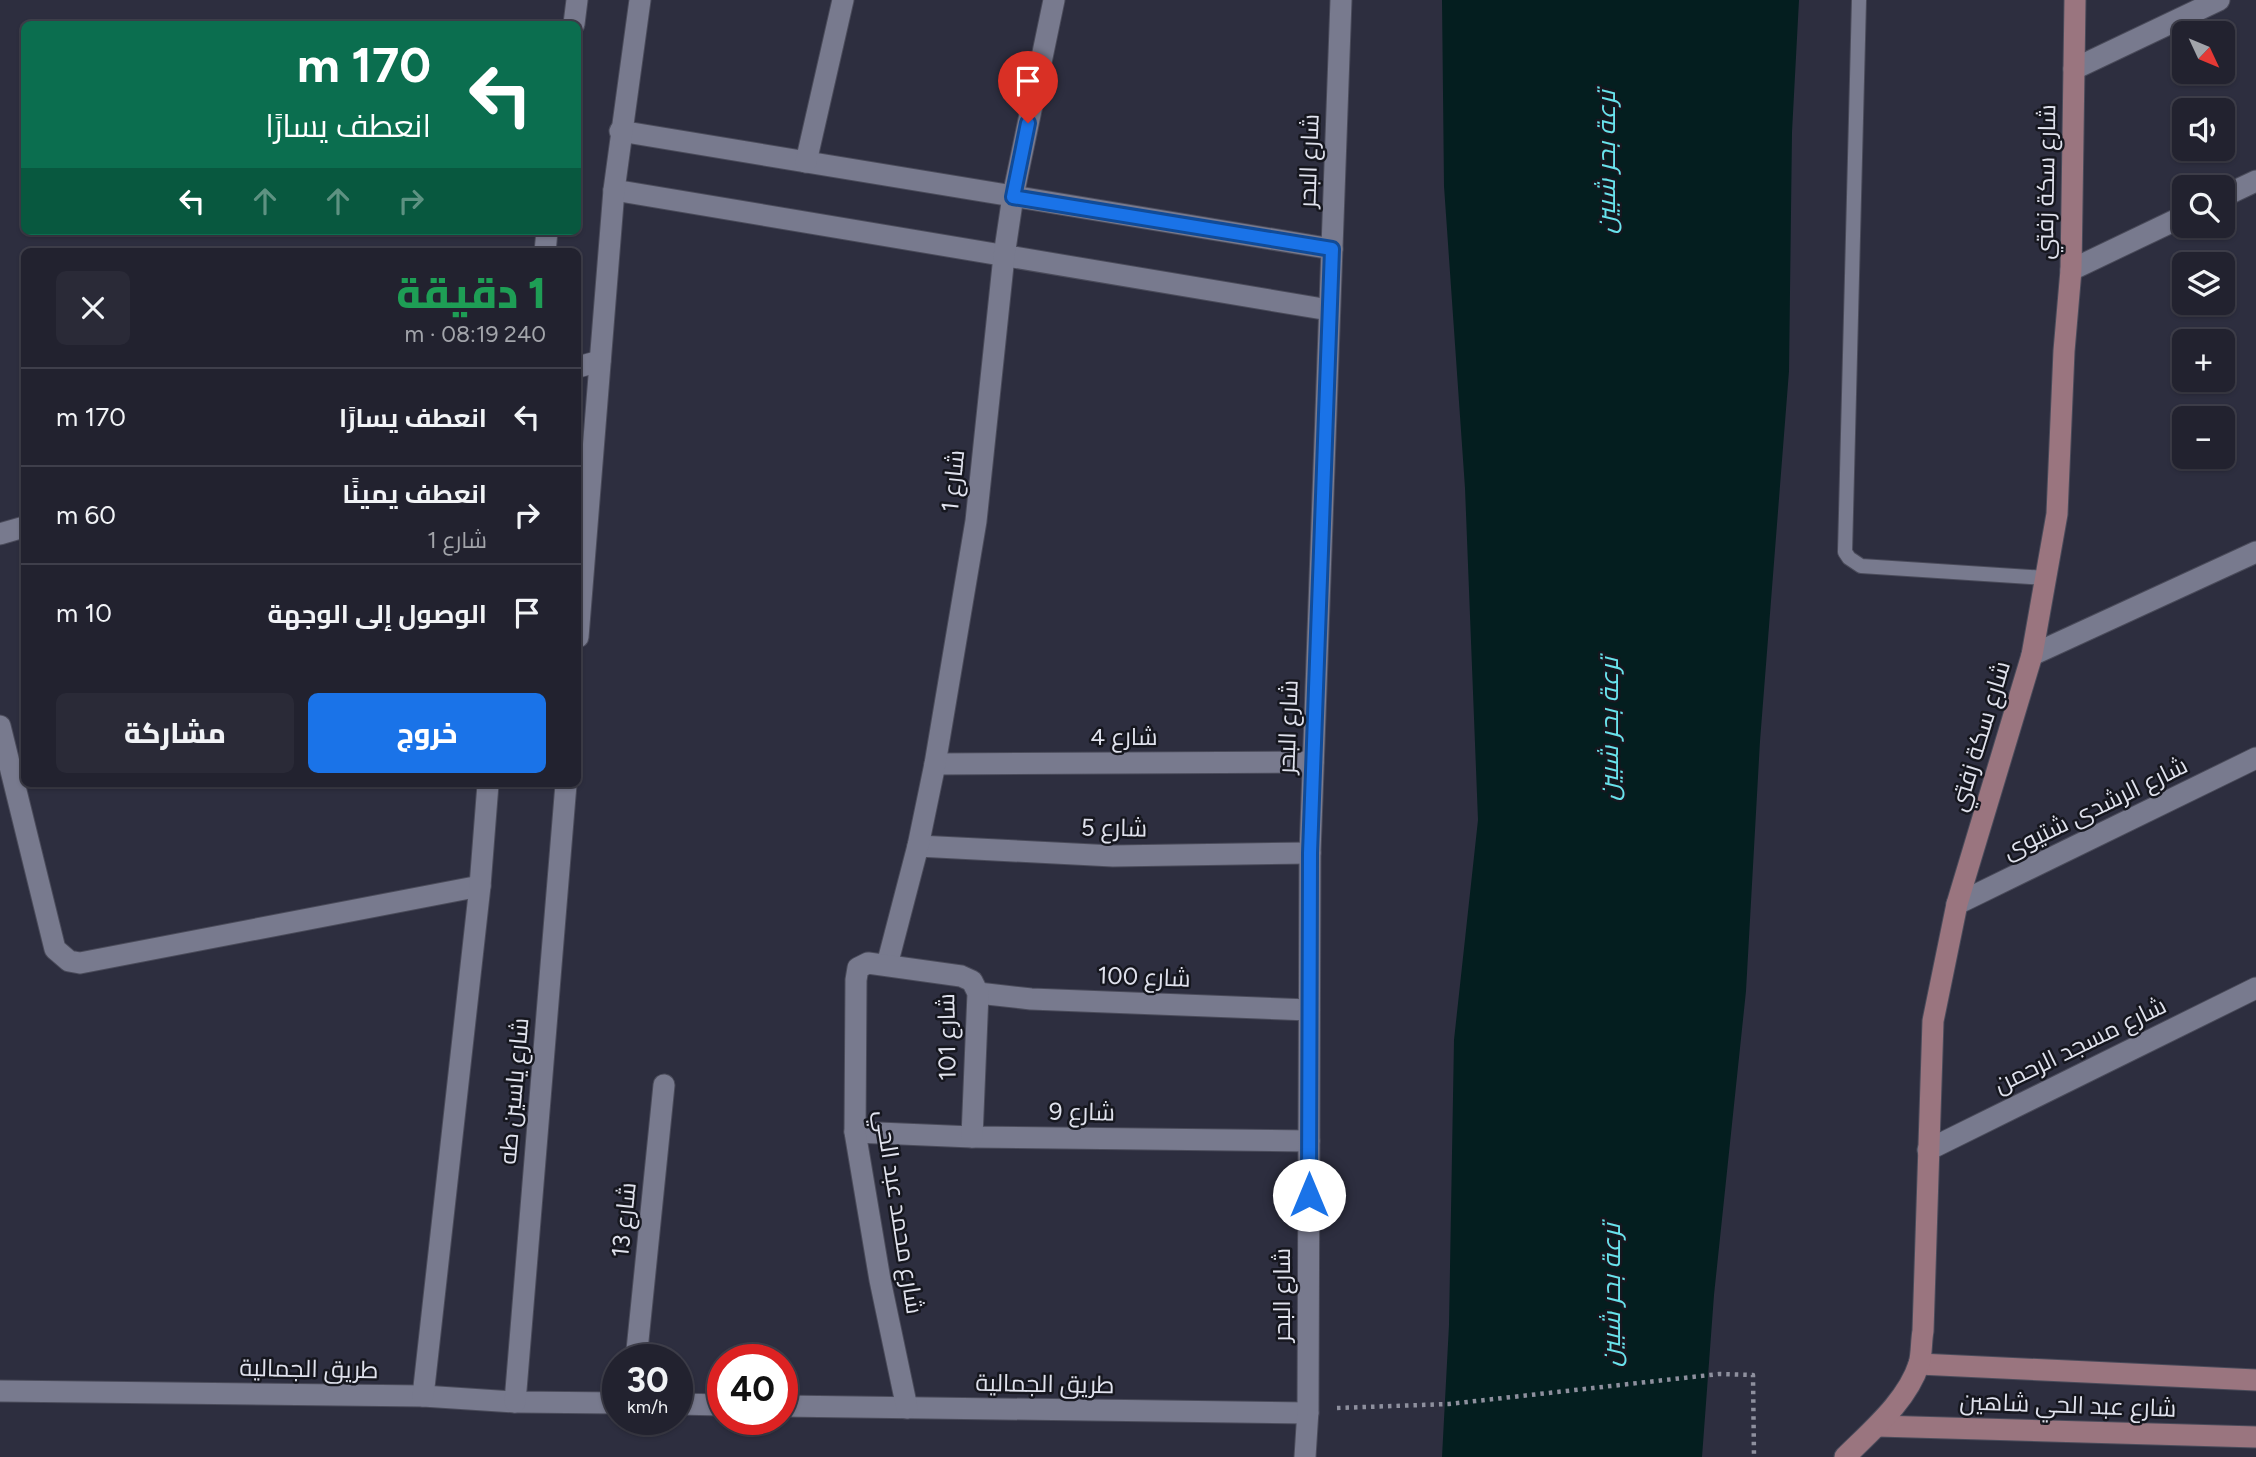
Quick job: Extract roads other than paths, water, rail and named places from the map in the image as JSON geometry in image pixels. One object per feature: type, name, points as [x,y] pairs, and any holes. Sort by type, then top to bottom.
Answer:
[{"type":"main road","name":"شارع سكة زفتي","points":[[1845,1457],[1878,1426],[1906,1389],[1919,1363],[1923,1331],[1933,1021],[1957,904],[2032,655],[2057,514],[2064,351],[2071,270],[2075,0]]},
{"type":"main road","name":"شارع عبد الحي شاهين","points":[[1919,1363],[2256,1380]]},
{"type":"main road","name":"شارع عبد الحي شاهين","points":[[1878,1426],[2256,1437]]},
{"type":"street","points":[[574,21],[577,0]]},
{"type":"street","points":[[581,599],[614,190],[640,0]]},
{"type":"street","points":[[806,163],[843,0]]},
{"type":"street","name":"شارع 1","points":[[887,965],[918,846],[935,764],[976,521],[1012,203],[1054,0]]},
{"type":"street","name":"شارع البحر","points":[[1306,1457],[1310,853],[1341,0]]},
{"type":"street","points":[[2074,69],[2219,0]]},
{"type":"street","points":[[620,131],[806,163],[1012,203],[1332,249]]},
{"type":"street","points":[[2235,191],[2256,181]]},
{"type":"street","points":[[614,190],[1005,251],[1329,310]]},
{"type":"street","points":[[2071,270],[2172,222]]},
{"type":"street","points":[[581,366],[600,361]]},
{"type":"street","points":[[0,534],[21,528]]},
{"type":"street","points":[[2032,655],[2256,552]]},
{"type":"street","points":[[0,726],[55,949],[69,961],[80,963],[480,886]]},
{"type":"street","name":"شارع الرشدى شتيوى","points":[[1957,904],[2256,758]]},
{"type":"street","name":"شارع 4","points":[[935,764],[1313,762]]},
{"type":"street","points":[[423,1396],[480,886],[488,787]]},
{"type":"street","name":"شارع ياسين طه","points":[[515,1402],[565,787]]},
{"type":"street","name":"شارع 5","points":[[918,846],[1113,856],[1310,853]]},
{"type":"street","name":"شارع محمد عبد الحي","points":[[887,965],[867,963],[858,968],[855,1132],[880,1280],[907,1408]]},
{"type":"street","name":"شارع 101","points":[[887,965],[961,976],[972,981],[978,993],[972,1138]]},
{"type":"street","name":"شارع مسجد الرحمن","points":[[1928,1150],[2256,988]]},
{"type":"street","name":"شارع 100","points":[[978,993],[1031,999],[1309,1010]]},
{"type":"street","name":"شارع 13","points":[[638,1344],[664,1085]]},
{"type":"street","name":"شارع 9","points":[[855,1132],[972,1138],[1309,1141]]},
{"type":"street","name":"طريق الجمالية","points":[[0,1391],[423,1396],[515,1402],[602,1403]]},
{"type":"street","name":"طريق الجمالية","points":[[798,1406],[1308,1411]]},
{"type":"lane","points":[[1859,0],[1845,552],[1861,566],[2046,578]]},
{"type":"water","name":"ترعة بحر شبين","points":[[1442,0],[1799,0],[1792,132],[1789,371],[1760,741],[1746,991],[1714,1295],[1702,1457],[1442,1457],[1449,1325],[1454,1040],[1478,820],[1465,488],[1444,186]]}]
